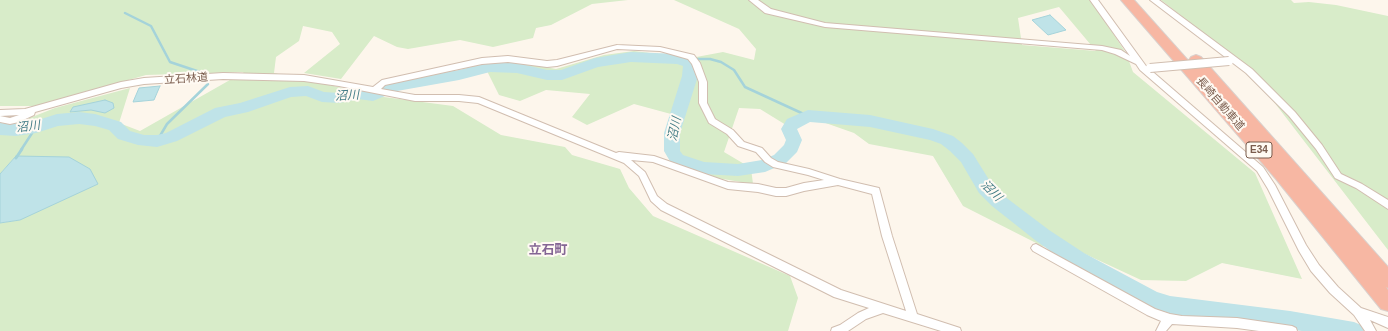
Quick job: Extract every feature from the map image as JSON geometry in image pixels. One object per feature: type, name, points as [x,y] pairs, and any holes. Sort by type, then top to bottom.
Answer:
[{"type":"highway","name":"長崎自動車道","points":[[1127,0],[1272,164],[1388,303]]},
{"type":"highway","name":"長崎自動車道","points":[[1140,0],[1235,104],[1388,280]]},
{"type":"street","points":[[753,0],[768,11],[826,25],[1102,48],[1118,52],[1144,66],[1232,60]]},
{"type":"street","points":[[1094,0],[1144,66],[1260,169],[1272,187],[1302,248],[1334,290],[1358,312],[1369,328]]},
{"type":"street","points":[[1154,0],[1232,60],[1292,114],[1320,147],[1338,176],[1359,186],[1388,205]]},
{"type":"street","points":[[375,90],[382,83],[482,61],[508,59],[547,64],[557,63],[617,47],[660,49],[691,57],[696,63],[704,82],[704,103],[712,121],[730,132],[742,144],[759,150],[776,166],[809,172],[839,182],[876,191],[887,236],[913,317]]},
{"type":"street","name":"立石林道","points":[[0,112],[13,113],[37,109],[121,85],[144,81],[223,76],[304,78],[415,98],[459,98],[479,100],[615,155]]},
{"type":"street","points":[[0,119],[10,121],[19,120],[30,115],[37,109]]},
{"type":"street","points":[[615,155],[654,159],[728,185],[758,188],[776,192],[786,192],[804,187],[839,182]]},
{"type":"street","points":[[615,155],[635,167],[642,174],[654,198],[670,210],[838,294],[956,331]]},
{"type":"street","points":[[1036,248],[1151,312],[1170,319],[1182,321],[1237,323],[1292,331]]},
{"type":"street","points":[[836,331],[844,328],[862,316],[882,308]]},
{"type":"street","points":[[1358,312],[1382,319],[1388,323]]},
{"type":"street","points":[[1161,331],[1163,326],[1170,319]]},
{"type":"green space","points":[[0,0],[628,0],[592,4],[551,25],[536,28],[533,38],[493,47],[460,40],[408,49],[397,47],[374,36],[341,79],[304,73],[340,44],[332,32],[303,26],[299,41],[276,57],[274,73],[384,97],[453,106],[501,135],[565,147],[572,155],[620,169],[629,188],[653,216],[790,276],[798,298],[788,331],[0,331],[0,223],[20,220],[16,156],[0,174],[0,134],[25,134],[14,124],[55,108],[130,88],[119,123],[140,131],[244,72],[146,75],[37,106],[0,106]]},
{"type":"green space","points":[[674,0],[1091,0],[1126,53],[1133,72],[1255,173],[1302,279],[1222,263],[1186,281],[1141,280],[1085,254],[1042,246],[963,206],[933,156],[869,144],[854,133],[817,120],[786,125],[760,109],[739,108],[724,152],[751,168],[753,184],[711,177],[676,165],[682,117],[634,104],[587,125],[572,117],[590,94],[546,90],[520,101],[499,95],[484,65],[524,63],[556,69],[604,55],[634,51],[691,58],[723,52],[754,60],[756,49],[739,29]],"holes":[[[1059,7],[1096,51],[1022,45],[1018,18]]]},
{"type":"green space","points":[[1161,0],[1291,0],[1294,3],[1309,2],[1336,5],[1388,16],[1388,250],[1247,67]]},
{"type":"water","points":[[1050,15],[1066,30],[1048,35],[1032,20]]},
{"type":"water","points":[[160,86],[154,100],[133,102],[139,88]]},
{"type":"water","points":[[105,100],[113,103],[114,108],[105,113],[91,110],[70,112],[73,107]]},
{"type":"water","points":[[16,156],[69,157],[90,169],[98,184],[20,220],[0,223],[0,174]]},
{"type":"waterway","points":[[125,13],[151,26],[170,62],[206,74]]},
{"type":"waterway","name":"沼川","points":[[0,129],[16,130],[36,127],[57,120],[79,118],[95,120],[115,126],[124,135],[144,141],[157,141],[171,137],[221,112],[242,108],[290,92],[308,91],[322,97],[339,98],[358,94],[373,96],[393,86],[459,75],[490,67],[517,68],[547,75],[562,75],[595,63],[631,57],[679,59],[690,63],[690,76],[672,133],[672,151],[677,159],[703,168],[738,170],[765,166],[780,159],[791,148],[794,140],[789,129],[793,123],[808,116],[870,121],[933,135],[947,140],[956,147],[967,158],[985,188],[998,201],[1042,235],[1077,259],[1151,299],[1170,305],[1290,320],[1354,331]]},
{"type":"waterway","points":[[698,59],[710,59],[721,62],[734,70],[745,87],[808,116]]},
{"type":"waterway","points":[[157,141],[167,124],[208,84]]},
{"type":"waterway","points":[[21,150],[36,127]]},
{"type":"waterway","points":[[16,158],[22,149]]},
{"type":"district","name":"立石町","points":[[548,250]]}]
